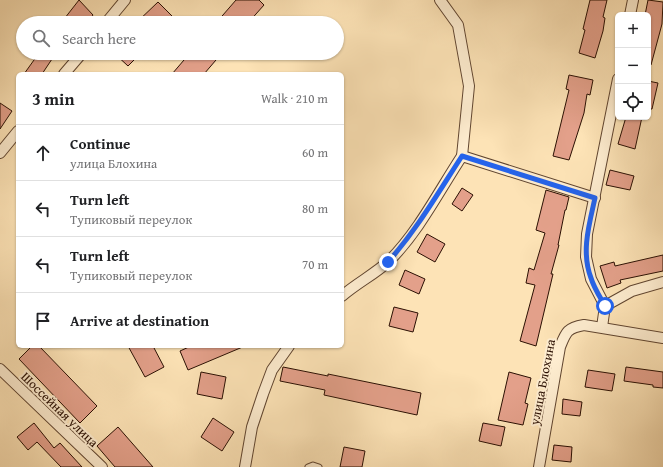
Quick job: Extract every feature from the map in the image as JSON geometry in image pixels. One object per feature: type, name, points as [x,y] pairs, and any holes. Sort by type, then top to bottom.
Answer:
[{"type":"street","points":[[112,16],[125,0]]},
{"type":"street","points":[[344,295],[388,262],[407,240],[462,156],[469,86],[458,25],[440,0]]},
{"type":"street","points":[[631,12],[633,0]]},
{"type":"street","points":[[66,72],[76,60]]},
{"type":"street","points":[[602,327],[605,306],[591,279],[586,257],[587,234],[617,84]]},
{"type":"street","points":[[0,153],[16,133]]},
{"type":"street","points":[[462,156],[595,198]]},
{"type":"street","points":[[605,306],[632,291],[663,282]]},
{"type":"street","name":"улица Блохина","points":[[539,467],[560,347],[566,333],[573,327],[584,325],[663,338]]},
{"type":"street","points":[[245,467],[252,427],[262,394],[272,370],[288,348]]},
{"type":"street","name":"Шоссейная улица","points":[[0,369],[102,467]]},
{"type":"lane","points":[[308,467],[313,465],[319,467]]},
{"type":"building","points":[[79,0],[93,15],[92,16],[66,16]]},
{"type":"building","points":[[236,0],[259,0],[264,5],[254,16],[222,16]]},
{"type":"building","points":[[590,0],[607,0],[603,17],[605,18],[603,31],[595,58],[579,53],[585,30],[583,29]]},
{"type":"building","points":[[648,0],[663,2],[662,24],[651,65],[651,12],[646,12]]},
{"type":"building","points":[[158,2],[172,16],[143,16]]},
{"type":"building","points":[[34,60],[51,60],[43,72],[25,72]]},
{"type":"building","points":[[122,60],[134,60],[128,66]]},
{"type":"building","points":[[184,60],[216,60],[206,72],[174,72]]},
{"type":"building","points":[[569,75],[593,80],[590,95],[587,94],[584,113],[569,160],[553,156],[569,90],[566,89]]},
{"type":"building","points":[[651,82],[658,83],[651,109]]},
{"type":"building","points":[[0,103],[12,111],[0,129]]},
{"type":"building","points":[[625,120],[641,120],[635,149],[618,144]]},
{"type":"building","points":[[610,170],[634,176],[630,190],[606,185]]},
{"type":"building","points":[[462,188],[473,195],[462,211],[452,204]]},
{"type":"building","points":[[546,190],[569,197],[536,346],[520,341],[535,285],[526,283],[529,268],[534,270],[545,233],[536,230]]},
{"type":"building","points":[[427,234],[445,244],[435,262],[417,252]]},
{"type":"building","points":[[663,255],[663,271],[620,280],[621,283],[607,288],[600,266],[614,262],[615,266]]},
{"type":"building","points":[[405,270],[425,279],[419,294],[399,285]]},
{"type":"building","points":[[394,307],[418,313],[413,332],[389,326]]},
{"type":"building","points":[[30,348],[41,348],[97,406],[80,423],[19,359]]},
{"type":"building","points":[[129,348],[154,348],[164,367],[145,377]]},
{"type":"building","points":[[187,348],[240,348],[188,370],[180,351]]},
{"type":"building","points":[[283,367],[328,376],[328,374],[421,393],[417,415],[324,395],[325,390],[280,381]]},
{"type":"building","points":[[626,367],[663,372],[663,388],[624,381]]},
{"type":"building","points":[[588,370],[615,374],[612,391],[585,387]]},
{"type":"building","points":[[201,372],[226,377],[222,399],[197,394]]},
{"type":"building","points":[[509,372],[531,378],[525,403],[528,404],[523,425],[498,420]]},
{"type":"building","points":[[563,399],[582,402],[580,416],[562,414]]},
{"type":"building","points":[[213,418],[234,432],[222,451],[201,437]]},
{"type":"building","points":[[34,423],[54,448],[60,443],[82,467],[61,467],[37,442],[28,450],[17,437]]},
{"type":"building","points":[[483,423],[505,427],[501,446],[479,441]]},
{"type":"building","points":[[118,427],[153,467],[115,467],[97,446]]},
{"type":"building","points":[[554,445],[572,447],[571,462],[552,460]]},
{"type":"building","points":[[344,447],[365,451],[362,467],[340,467]]},
{"type":"route","points":[[388,262],[407,240],[426,213],[462,156],[595,198],[587,234],[586,257],[591,279],[605,306]]}]
